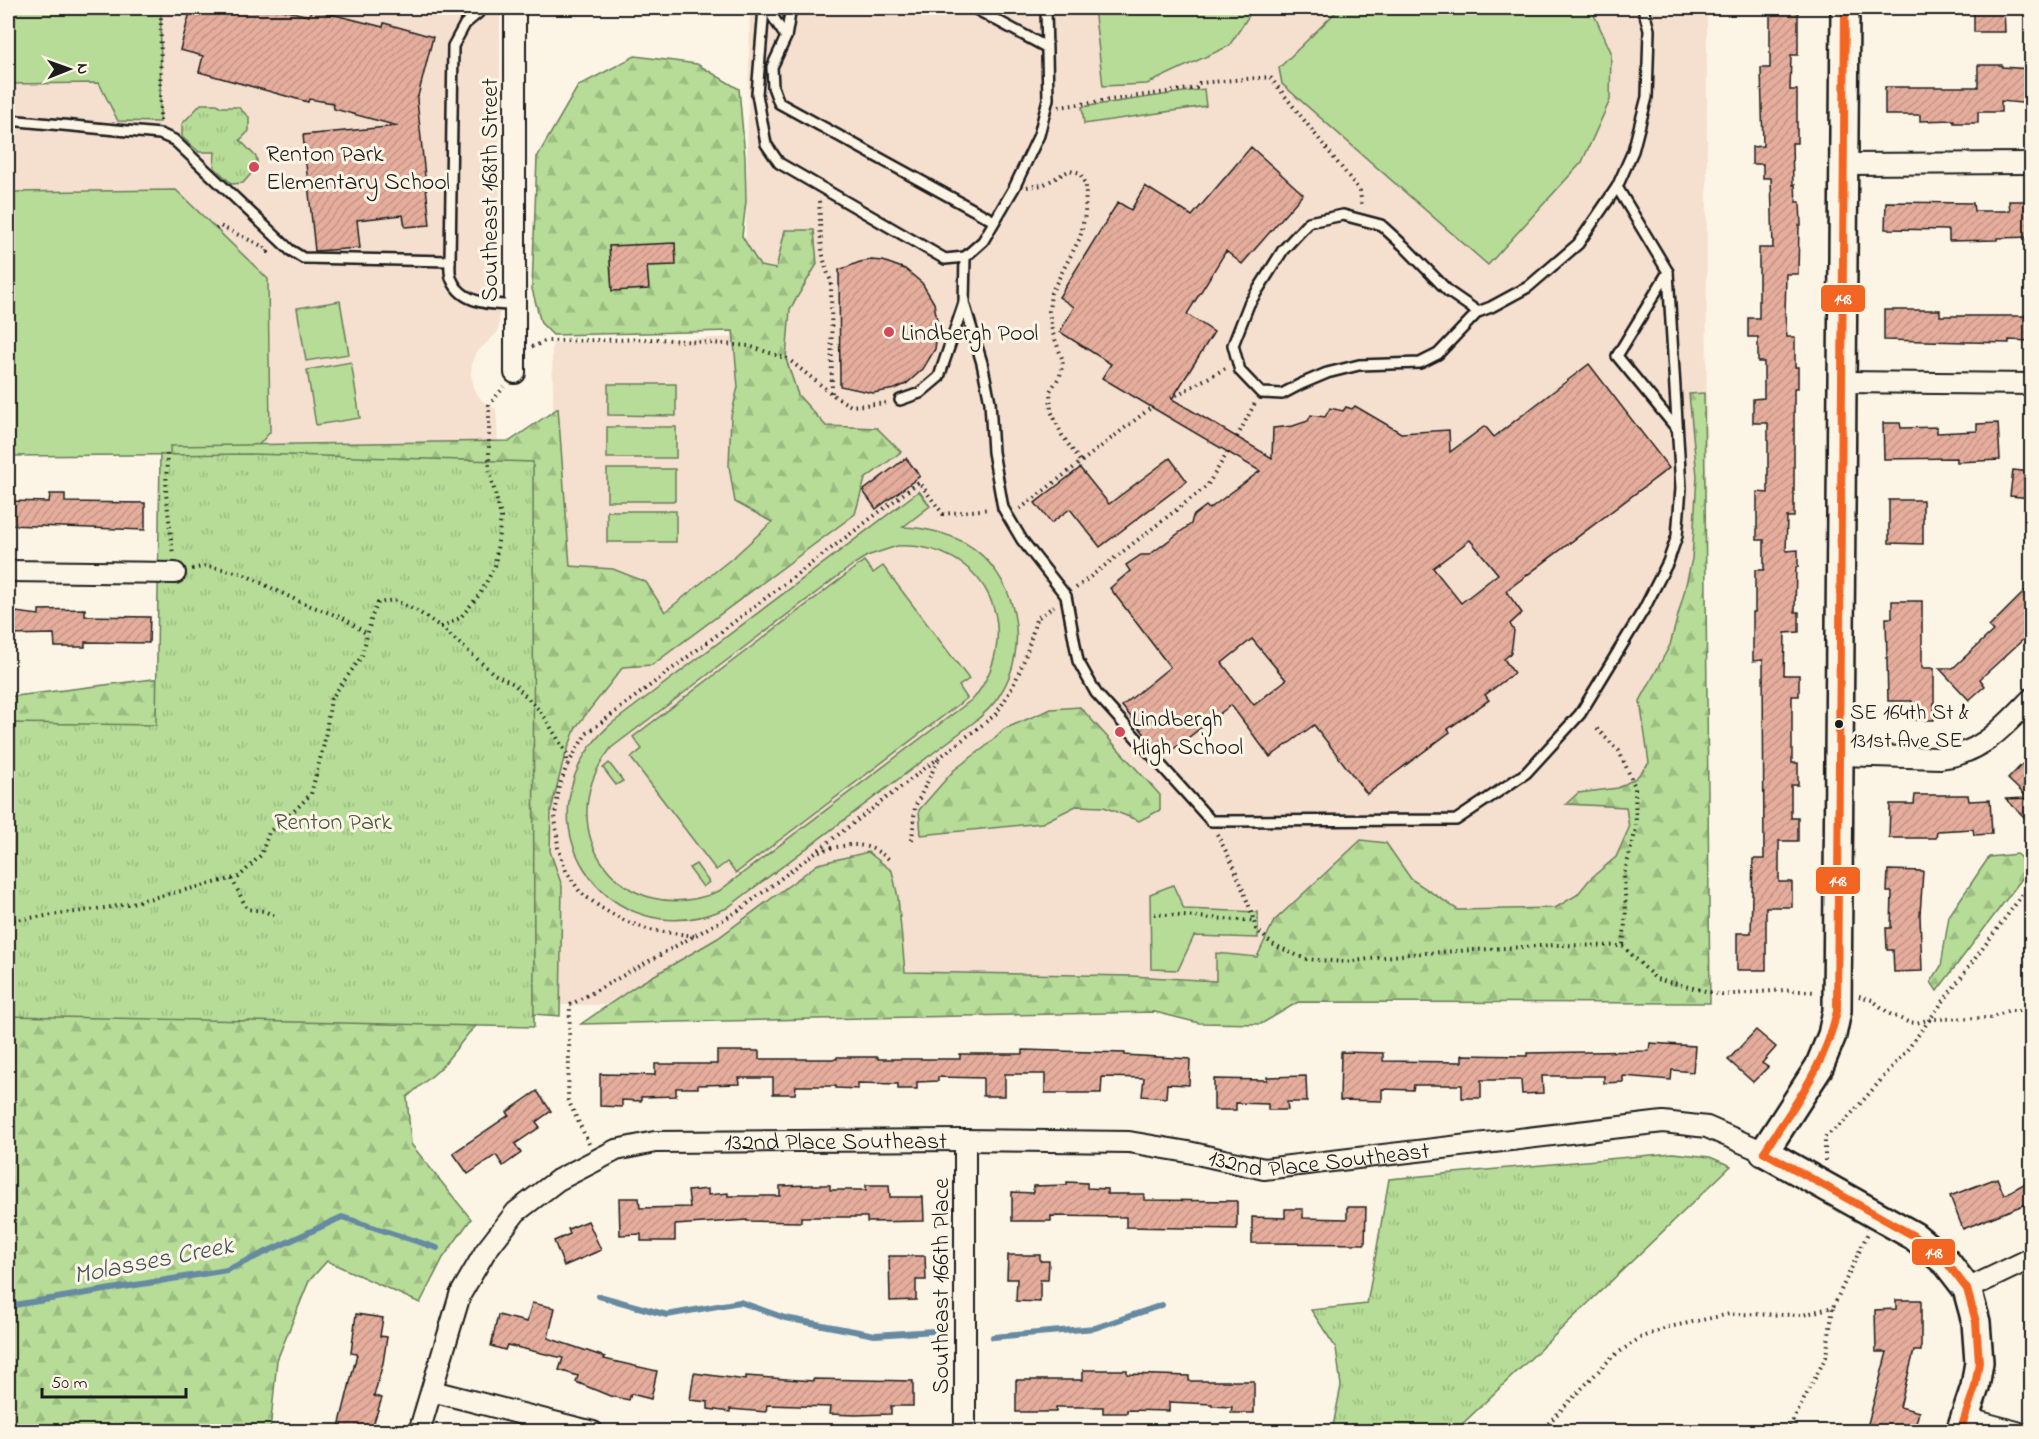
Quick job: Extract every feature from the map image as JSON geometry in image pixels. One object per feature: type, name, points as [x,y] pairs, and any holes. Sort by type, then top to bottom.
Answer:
[{"type":"street","name":"Southeast 168th Street","points":[[515,8],[515,364]]},
{"type":"street","points":[[1764,1152],[1820,1067],[1832,1035],[1837,1011],[1845,8]]},
{"type":"street","points":[[1844,164],[2031,163]]},
{"type":"street","points":[[1842,382],[2031,384]]},
{"type":"street","points":[[8,571],[175,573]]},
{"type":"street","points":[[1840,755],[1940,758],[1956,756],[1984,744],[2031,698]]},
{"type":"street","name":"132nd Place Southeast","points":[[432,1391],[460,1295],[485,1251],[516,1212],[558,1180],[596,1160],[616,1150],[655,1142],[965,1140],[1129,1142],[1264,1168],[1663,1122],[1707,1127],[1764,1152],[1824,1184],[1928,1246],[1947,1263],[1967,1289]]},
{"type":"street","name":"Southeast 166th Place","points":[[965,1140],[965,1431]]},
{"type":"street","points":[[2017,1431],[1963,1425],[1975,1387],[1979,1362],[1976,1322],[1967,1289],[2031,1258]]},
{"type":"street","points":[[419,1431],[432,1391],[593,1431]]},
{"type":"lane","points":[[484,8],[465,24],[453,46],[450,261],[452,280],[462,292],[475,300],[492,305],[515,305]]},
{"type":"lane","points":[[764,8],[758,94],[766,144],[779,163],[945,259],[965,257],[983,241],[1014,188],[1039,135],[1048,99],[1046,8]]},
{"type":"lane","points":[[771,8],[772,17],[786,36]]},
{"type":"lane","points":[[791,8],[786,36],[772,67],[773,87],[779,103],[994,221]]},
{"type":"lane","points":[[974,8],[1046,47]]},
{"type":"lane","points":[[1478,312],[1449,292],[1381,225],[1343,215],[1309,222],[1283,250],[1250,304],[1233,345],[1240,371],[1261,393],[1282,394],[1327,373],[1359,365],[1420,363],[1438,354],[1478,312],[1528,287],[1578,244],[1617,187],[1633,151],[1647,98],[1649,30],[1643,8]]},
{"type":"lane","points":[[8,120],[160,134],[174,140],[290,250],[303,258],[450,261]]},
{"type":"lane","points":[[964,303],[982,363],[990,402],[993,452],[1003,508],[1022,540],[1066,596],[1078,661],[1096,693],[1211,821],[1455,820],[1526,773],[1580,714],[1644,609],[1668,562],[1677,536],[1681,488],[1668,272],[1617,187]]},
{"type":"lane","points":[[900,400],[920,393],[939,377],[964,303],[965,257]]},
{"type":"lane","points":[[1668,272],[1617,357],[1677,429]]},
{"type":"path","points":[[160,134],[161,8]]},
{"type":"path","points":[[1046,106],[1063,108],[1196,88],[1199,83],[1270,77],[1360,191],[1363,202],[1361,219]]},
{"type":"path","points":[[1014,188],[1043,185],[1070,170],[1080,173],[1086,186],[1085,215],[1080,238],[1051,293],[1049,311],[1052,331],[1064,361],[1060,376],[1050,391],[1050,411],[1062,435],[1080,461]]},
{"type":"path","points":[[818,186],[821,246],[824,267],[831,281],[832,393]]},
{"type":"path","points":[[216,229],[220,226],[264,247],[268,252],[271,248],[262,241]]},
{"type":"path","points":[[441,627],[460,618],[480,594],[495,567],[501,517],[489,469],[489,405],[515,364],[545,341],[658,339],[749,346],[788,359],[851,406],[879,405],[900,400]]},
{"type":"path","points":[[1171,398],[1237,362]]},
{"type":"path","points":[[1237,437],[1261,393]]},
{"type":"path","points":[[1009,517],[1152,407]]},
{"type":"path","points":[[596,1160],[568,1100],[570,1005],[737,912],[995,715],[1011,693],[1031,643],[1036,619],[1207,486],[1228,452]]},
{"type":"path","points":[[167,454],[166,493],[175,573],[207,566],[241,573],[300,602],[343,618],[367,634]]},
{"type":"path","points":[[695,936],[650,930],[625,921],[580,892],[566,871],[558,847],[555,815],[558,788],[567,765],[586,734],[919,482],[943,514],[1003,508]]},
{"type":"path","points":[[8,921],[119,906],[239,877],[261,855],[269,832],[311,794],[324,744],[331,699],[362,656],[378,603],[394,600],[417,611],[441,627],[494,674],[514,684],[542,713],[567,754],[567,765]]},
{"type":"path","points":[[1597,729],[1619,751],[1635,787],[1636,829],[1624,874],[1626,912],[1623,946]]},
{"type":"path","points":[[912,840],[915,807],[938,759]]},
{"type":"path","points":[[1211,821],[1234,867],[1256,929],[1272,944],[1305,959],[1345,962],[1409,954],[1555,945],[1623,946],[1656,979],[1722,995],[1785,990],[1862,996],[1908,1022],[1916,1023],[1931,1019],[1990,1018],[2008,1011],[2031,1011]]},
{"type":"path","points":[[815,852],[861,844],[877,850],[890,860]]},
{"type":"path","points":[[232,879],[248,909],[264,911],[277,917]]},
{"type":"path","points":[[1824,1184],[1825,1137],[1846,1120],[1907,1050],[2031,882]]},
{"type":"path","points":[[1154,915],[1254,921]]},
{"type":"path","points":[[1787,1431],[1826,1357],[1833,1307],[1877,1214]]},
{"type":"path","points":[[1540,1431],[1612,1357],[1640,1338],[1669,1327],[1730,1314],[1803,1315],[1833,1307]]},
{"type":"shaded area","name":"Renton Park Elementary School","points":[[8,8],[500,8],[499,326],[497,333],[477,352],[471,374],[479,397],[496,409],[499,461],[167,454],[8,454]]},
{"type":"shaded area","name":"Lindbergh High School","points":[[750,8],[1707,8],[1706,1002],[534,1005],[554,441],[552,343],[744,337]]},
{"type":"green space","points":[[8,8],[161,8],[160,122],[118,121],[99,83],[8,84]]},
{"type":"green space","points":[[1094,8],[1254,8],[1229,46],[1147,84],[1103,86]]},
{"type":"green space","points":[[1340,8],[1591,8],[1611,52],[1610,100],[1582,162],[1488,265],[1282,84],[1279,68]]},
{"type":"green space","points":[[635,56],[697,64],[739,89],[746,201],[742,236],[760,266],[776,269],[785,230],[814,230],[817,264],[790,309],[786,359],[798,395],[826,426],[877,428],[901,452],[865,479],[855,514],[652,665],[623,667],[576,727],[563,762],[551,810],[550,851],[562,886],[560,1016],[491,1011],[468,1034],[440,1069],[407,1097],[411,1144],[471,1219],[443,1258],[420,1303],[327,1261],[309,1281],[277,1360],[270,1431],[8,1431],[8,697],[161,678],[173,552],[170,446],[510,441],[558,408],[570,566],[613,569],[646,582],[665,612],[736,555],[772,522],[735,502],[729,466],[731,416],[738,387],[733,331],[553,335],[541,323],[532,289],[537,157],[578,86]]},
{"type":"green space","points":[[1204,89],[1206,106],[1084,124],[1082,107]]},
{"type":"green space","points":[[201,104],[238,107],[249,117],[249,131],[240,140],[257,158],[257,167],[243,183],[232,184],[214,167],[215,152],[199,152],[182,137],[182,124]]},
{"type":"green space","points":[[176,190],[268,279],[270,432],[251,454],[8,456],[8,192]]},
{"type":"green space","points":[[340,301],[349,354],[306,361],[297,308]]},
{"type":"green space","points":[[351,362],[360,418],[316,425],[307,370]]},
{"type":"green space","points":[[608,384],[676,384],[676,416],[608,415]]},
{"type":"green space","points":[[1704,393],[1710,1003],[1298,1002],[1261,1024],[1199,1023],[1155,1012],[581,1024],[636,986],[718,938],[818,864],[868,852],[892,871],[898,897],[905,972],[1132,976],[1216,981],[1216,953],[1257,957],[1274,921],[1361,840],[1386,843],[1411,879],[1458,910],[1555,908],[1577,895],[1590,879],[1616,857],[1629,828],[1626,807],[1566,804],[1578,793],[1618,788],[1636,778],[1649,763],[1640,701],[1670,645],[1692,559],[1697,476],[1689,394]]},
{"type":"green space","points":[[607,427],[676,427],[676,458],[607,458]]},
{"type":"green space","name":"Renton Park","points":[[251,454],[533,462],[534,1027],[8,1016],[8,723],[156,725],[160,455]]},
{"type":"green space","points":[[607,469],[675,469],[675,501],[607,501]]},
{"type":"green space","points":[[919,491],[930,506],[903,527],[942,533],[965,543],[983,556],[997,573],[1014,612],[1015,656],[1009,677],[999,696],[987,711],[727,908],[683,919],[643,915],[610,897],[585,870],[571,836],[569,798],[582,760],[611,724]],"holes":[[[897,546],[928,549],[954,558],[974,574],[988,595],[996,619],[997,645],[990,671],[974,698],[719,891],[684,900],[652,898],[626,886],[605,866],[591,840],[587,811],[593,779],[611,748],[854,564],[867,556]]]},
{"type":"green space","points":[[607,511],[676,511],[676,542],[607,542]]},
{"type":"green space","points":[[864,561],[873,573],[883,566],[969,679],[959,686],[967,698],[736,873],[727,862],[716,870],[631,758],[642,749],[633,737]]},
{"type":"green space","points":[[1080,707],[1160,795],[1160,810],[1139,821],[1104,807],[1076,806],[1042,823],[921,835],[919,810],[954,770],[985,747],[1004,729],[1051,709]]},
{"type":"green space","points":[[609,763],[623,781],[616,785],[603,768]]},
{"type":"green space","points":[[2017,854],[2030,868],[1937,991],[1931,982],[1941,966],[1949,916],[1989,857]]},
{"type":"green space","points":[[696,864],[709,882],[703,887],[689,868]]},
{"type":"green space","points":[[1173,885],[1184,909],[1258,912],[1258,938],[1194,936],[1178,970],[1151,969],[1150,894]]},
{"type":"green space","points":[[1673,1153],[1710,1157],[1731,1166],[1455,1431],[1332,1431],[1341,1386],[1336,1348],[1311,1310],[1367,1304],[1389,1179]]},
{"type":"building","points":[[191,8],[275,8],[309,16],[311,9],[383,27],[384,23],[433,37],[417,100],[430,225],[405,227],[403,215],[357,220],[360,248],[315,251],[303,135],[398,126],[334,109],[333,103],[309,99],[308,102],[199,72],[203,56],[180,50]]},
{"type":"building","points":[[1770,8],[1798,8],[1798,55],[1791,55],[1790,90],[1797,90],[1797,143],[1792,143],[1793,185],[1795,184],[1796,202],[1800,202],[1801,225],[1799,225],[1798,274],[1786,274],[1785,315],[1787,337],[1795,337],[1795,367],[1798,367],[1798,388],[1794,388],[1794,517],[1787,517],[1786,551],[1798,550],[1795,612],[1799,612],[1799,632],[1785,633],[1784,675],[1799,675],[1799,696],[1792,696],[1792,763],[1798,763],[1798,785],[1791,785],[1791,818],[1798,818],[1798,841],[1779,841],[1779,882],[1792,882],[1792,907],[1766,907],[1766,970],[1737,970],[1737,933],[1751,933],[1753,859],[1764,859],[1763,660],[1753,661],[1753,612],[1755,612],[1755,570],[1764,570],[1764,540],[1757,540],[1757,492],[1768,493],[1768,423],[1753,423],[1753,399],[1764,398],[1764,362],[1758,362],[1758,337],[1748,337],[1748,318],[1759,318],[1759,248],[1773,248],[1771,178],[1763,178],[1763,164],[1752,164],[1752,147],[1763,146],[1761,68],[1770,68]]},
{"type":"building","points":[[1974,8],[2004,8],[2005,32],[1974,32]]},
{"type":"building","points":[[1978,65],[2002,65],[2002,67],[2031,69],[2031,104],[2001,101],[2001,112],[1978,112],[1978,123],[1954,123],[1954,120],[1920,121],[1920,115],[1885,115],[1885,87],[1978,87]]},
{"type":"building","points":[[1251,147],[1303,194],[1242,264],[1226,251],[1187,314],[1214,332],[1172,399],[1272,458],[1273,428],[1293,426],[1308,421],[1311,415],[1325,417],[1330,408],[1343,411],[1346,407],[1352,409],[1355,406],[1401,433],[1449,430],[1450,452],[1485,426],[1494,437],[1589,364],[1669,468],[1506,591],[1522,613],[1510,624],[1514,631],[1511,653],[1504,659],[1514,673],[1485,695],[1489,700],[1448,729],[1450,732],[1367,794],[1314,725],[1270,757],[1231,705],[1163,757],[1122,706],[1170,667],[1110,588],[1130,571],[1126,565],[1141,555],[1149,555],[1191,524],[1193,516],[1206,506],[1209,509],[1260,471],[1102,378],[1111,364],[1060,332],[1074,307],[1059,297],[1118,202],[1131,210],[1145,186],[1192,216]],"holes":[[[1470,540],[1498,574],[1461,603],[1433,568]],[[1252,639],[1286,680],[1254,705],[1222,663]]]},
{"type":"building","points":[[2009,201],[2031,201],[2031,237],[1949,241],[1949,230],[1885,229],[1886,202],[1973,203],[1974,211],[2010,211]]},
{"type":"building","points":[[675,243],[676,265],[647,266],[649,289],[612,291],[609,246]]},
{"type":"building","name":"Lindbergh Pool","points":[[871,260],[883,261],[905,269],[922,283],[934,303],[938,326],[935,349],[923,369],[906,384],[895,389],[873,393],[840,386],[839,270]]},
{"type":"building","points":[[1884,310],[1940,310],[1940,316],[2031,316],[2031,341],[2009,340],[2009,343],[1884,340]]},
{"type":"building","points":[[1883,423],[1900,423],[1901,428],[1937,427],[1937,433],[1977,431],[1977,424],[1998,423],[2000,460],[1957,462],[1957,458],[1884,459]]},
{"type":"building","points":[[906,458],[920,476],[876,509],[863,491]]},
{"type":"building","points":[[1170,458],[1187,481],[1100,547],[1070,509],[1051,523],[1035,503],[1080,468],[1109,504]]},
{"type":"building","points":[[2013,470],[2031,472],[2031,498],[2010,496]]},
{"type":"building","points":[[50,494],[65,494],[65,502],[145,503],[145,530],[8,525],[8,501],[49,502]]},
{"type":"building","points":[[1889,500],[1923,500],[1923,544],[1889,543]]},
{"type":"building","points":[[2031,585],[2031,623],[2023,631],[2028,635],[1980,679],[1985,686],[1969,700],[1939,668],[1953,668],[1993,631],[1989,627]]},
{"type":"building","points":[[1892,601],[1922,601],[1922,668],[1934,668],[1934,720],[1911,720],[1912,701],[1888,701],[1886,618],[1892,618]]},
{"type":"building","points":[[85,609],[85,616],[150,617],[149,643],[85,642],[85,647],[55,647],[54,634],[8,635],[8,611],[39,615],[39,610]]},
{"type":"building","points":[[2031,755],[2031,809],[2024,817],[2006,799],[2028,798],[2008,779]]},
{"type":"building","points":[[1915,795],[1968,795],[1969,801],[1990,800],[1992,834],[1974,835],[1973,829],[1937,831],[1936,838],[1889,838],[1890,804],[1914,804]]},
{"type":"building","points":[[1888,870],[1923,871],[1920,915],[1922,971],[1894,972],[1893,950],[1887,950],[1886,928],[1891,928],[1892,892],[1887,892]]},
{"type":"building","points":[[1756,1030],[1776,1047],[1762,1063],[1768,1067],[1753,1082],[1728,1060]]},
{"type":"building","points":[[1650,1043],[1695,1046],[1693,1072],[1672,1070],[1671,1080],[1623,1076],[1623,1082],[1604,1083],[1604,1076],[1542,1076],[1543,1093],[1522,1094],[1521,1080],[1481,1080],[1481,1098],[1462,1098],[1462,1085],[1414,1085],[1413,1090],[1382,1089],[1382,1101],[1340,1100],[1341,1052],[1383,1053],[1383,1061],[1462,1062],[1462,1055],[1527,1056],[1527,1053],[1649,1051]]},
{"type":"building","points":[[1023,1050],[1125,1053],[1125,1055],[1190,1059],[1189,1085],[1167,1084],[1166,1098],[1142,1096],[1144,1078],[1102,1077],[1101,1093],[1045,1093],[1045,1074],[1005,1074],[1005,1096],[983,1096],[983,1078],[938,1077],[938,1081],[917,1082],[917,1089],[898,1089],[898,1084],[858,1083],[858,1089],[836,1088],[836,1086],[796,1086],[795,1094],[773,1094],[773,1078],[739,1078],[740,1084],[676,1088],[676,1096],[641,1097],[641,1101],[622,1100],[622,1107],[600,1106],[600,1074],[655,1075],[655,1064],[717,1064],[717,1051],[759,1051],[759,1059],[878,1057],[878,1059],[960,1059],[960,1054],[1023,1054]]},
{"type":"building","points":[[1306,1076],[1307,1102],[1287,1102],[1288,1110],[1268,1110],[1268,1104],[1236,1103],[1236,1110],[1214,1110],[1214,1079],[1267,1080],[1267,1077]]},
{"type":"building","points":[[537,1091],[551,1111],[536,1122],[540,1127],[515,1144],[521,1153],[503,1166],[496,1155],[468,1174],[453,1153],[509,1115],[507,1112]]},
{"type":"building","points":[[1997,1178],[2004,1195],[2031,1180],[2031,1202],[1963,1229],[1950,1196]]},
{"type":"building","points":[[1067,1182],[1087,1183],[1087,1188],[1107,1189],[1107,1194],[1144,1194],[1144,1200],[1237,1201],[1237,1229],[1126,1227],[1126,1217],[1051,1216],[1051,1221],[1012,1221],[1012,1192],[1033,1193],[1033,1186],[1067,1185]]},
{"type":"building","points":[[830,1185],[830,1190],[866,1190],[866,1185],[889,1185],[890,1197],[923,1197],[924,1221],[867,1222],[867,1217],[801,1217],[801,1222],[747,1220],[675,1225],[675,1241],[641,1241],[641,1234],[620,1235],[619,1198],[639,1198],[640,1208],[690,1207],[688,1191],[708,1189],[708,1195],[728,1193],[728,1196],[780,1196],[780,1186]]},
{"type":"building","points":[[1347,1207],[1366,1207],[1365,1244],[1252,1243],[1252,1217],[1285,1218],[1285,1209],[1303,1209],[1303,1218],[1347,1219]]},
{"type":"building","points":[[588,1221],[601,1250],[564,1266],[554,1241],[570,1234],[568,1229]]},
{"type":"building","points":[[1008,1255],[1040,1255],[1040,1261],[1049,1261],[1048,1280],[1040,1280],[1040,1302],[1016,1301],[1017,1279],[1007,1279]]},
{"type":"building","points":[[889,1256],[925,1256],[926,1280],[916,1280],[916,1300],[890,1301]]},
{"type":"building","points":[[1896,1300],[1921,1300],[1921,1351],[1914,1351],[1900,1407],[1919,1412],[1914,1431],[1866,1431],[1887,1352],[1876,1352],[1875,1310],[1896,1309]]},
{"type":"building","points":[[532,1303],[555,1308],[548,1338],[605,1357],[604,1359],[657,1371],[651,1399],[631,1394],[629,1400],[610,1396],[576,1382],[578,1376],[559,1370],[563,1358],[507,1345],[505,1350],[491,1346],[498,1315],[527,1322]]},
{"type":"building","points":[[356,1314],[383,1318],[380,1336],[387,1337],[374,1396],[382,1398],[371,1431],[338,1431],[357,1354],[351,1353]]},
{"type":"building","points":[[1083,1370],[1127,1370],[1127,1374],[1189,1376],[1189,1381],[1254,1381],[1254,1413],[1231,1413],[1232,1407],[1212,1406],[1212,1404],[1169,1402],[1169,1411],[1127,1410],[1127,1413],[1103,1413],[1103,1407],[1056,1407],[1056,1412],[1016,1412],[1016,1380],[1083,1380]]},
{"type":"building","points":[[694,1373],[746,1380],[746,1376],[813,1381],[813,1379],[913,1381],[913,1406],[891,1406],[891,1414],[855,1415],[829,1414],[830,1407],[767,1405],[766,1412],[730,1409],[730,1412],[708,1409],[708,1402],[690,1400]]},
{"type":"waterway","name":"Molasses Creek","points":[[8,1306],[227,1270],[342,1217],[437,1248]]},
{"type":"waterway","name":"Molasses Creek","points":[[599,1296],[667,1315],[740,1302],[785,1318],[875,1335],[934,1331]]},
{"type":"waterway","name":"Molasses Creek","points":[[993,1337],[1095,1328],[1162,1305]]},
{"type":"transit line","name":"148","points":[[1764,1152],[1817,1068],[1832,1031],[1837,1011],[1845,8]]},
{"type":"transit line","name":"148","points":[[1764,1152],[1914,1236],[1947,1263],[1967,1289],[1976,1322],[1979,1362],[1975,1387],[1960,1432]]},
{"type":"place","name":"Renton Park Elementary School","points":[[254,167]]},
{"type":"place","name":"Lindbergh Pool","points":[[889,332]]},
{"type":"place","name":"SE 164th St & 131st Ave SE","points":[[1839,724]]},
{"type":"place","name":"Lindbergh High School","points":[[1120,732]]}]
